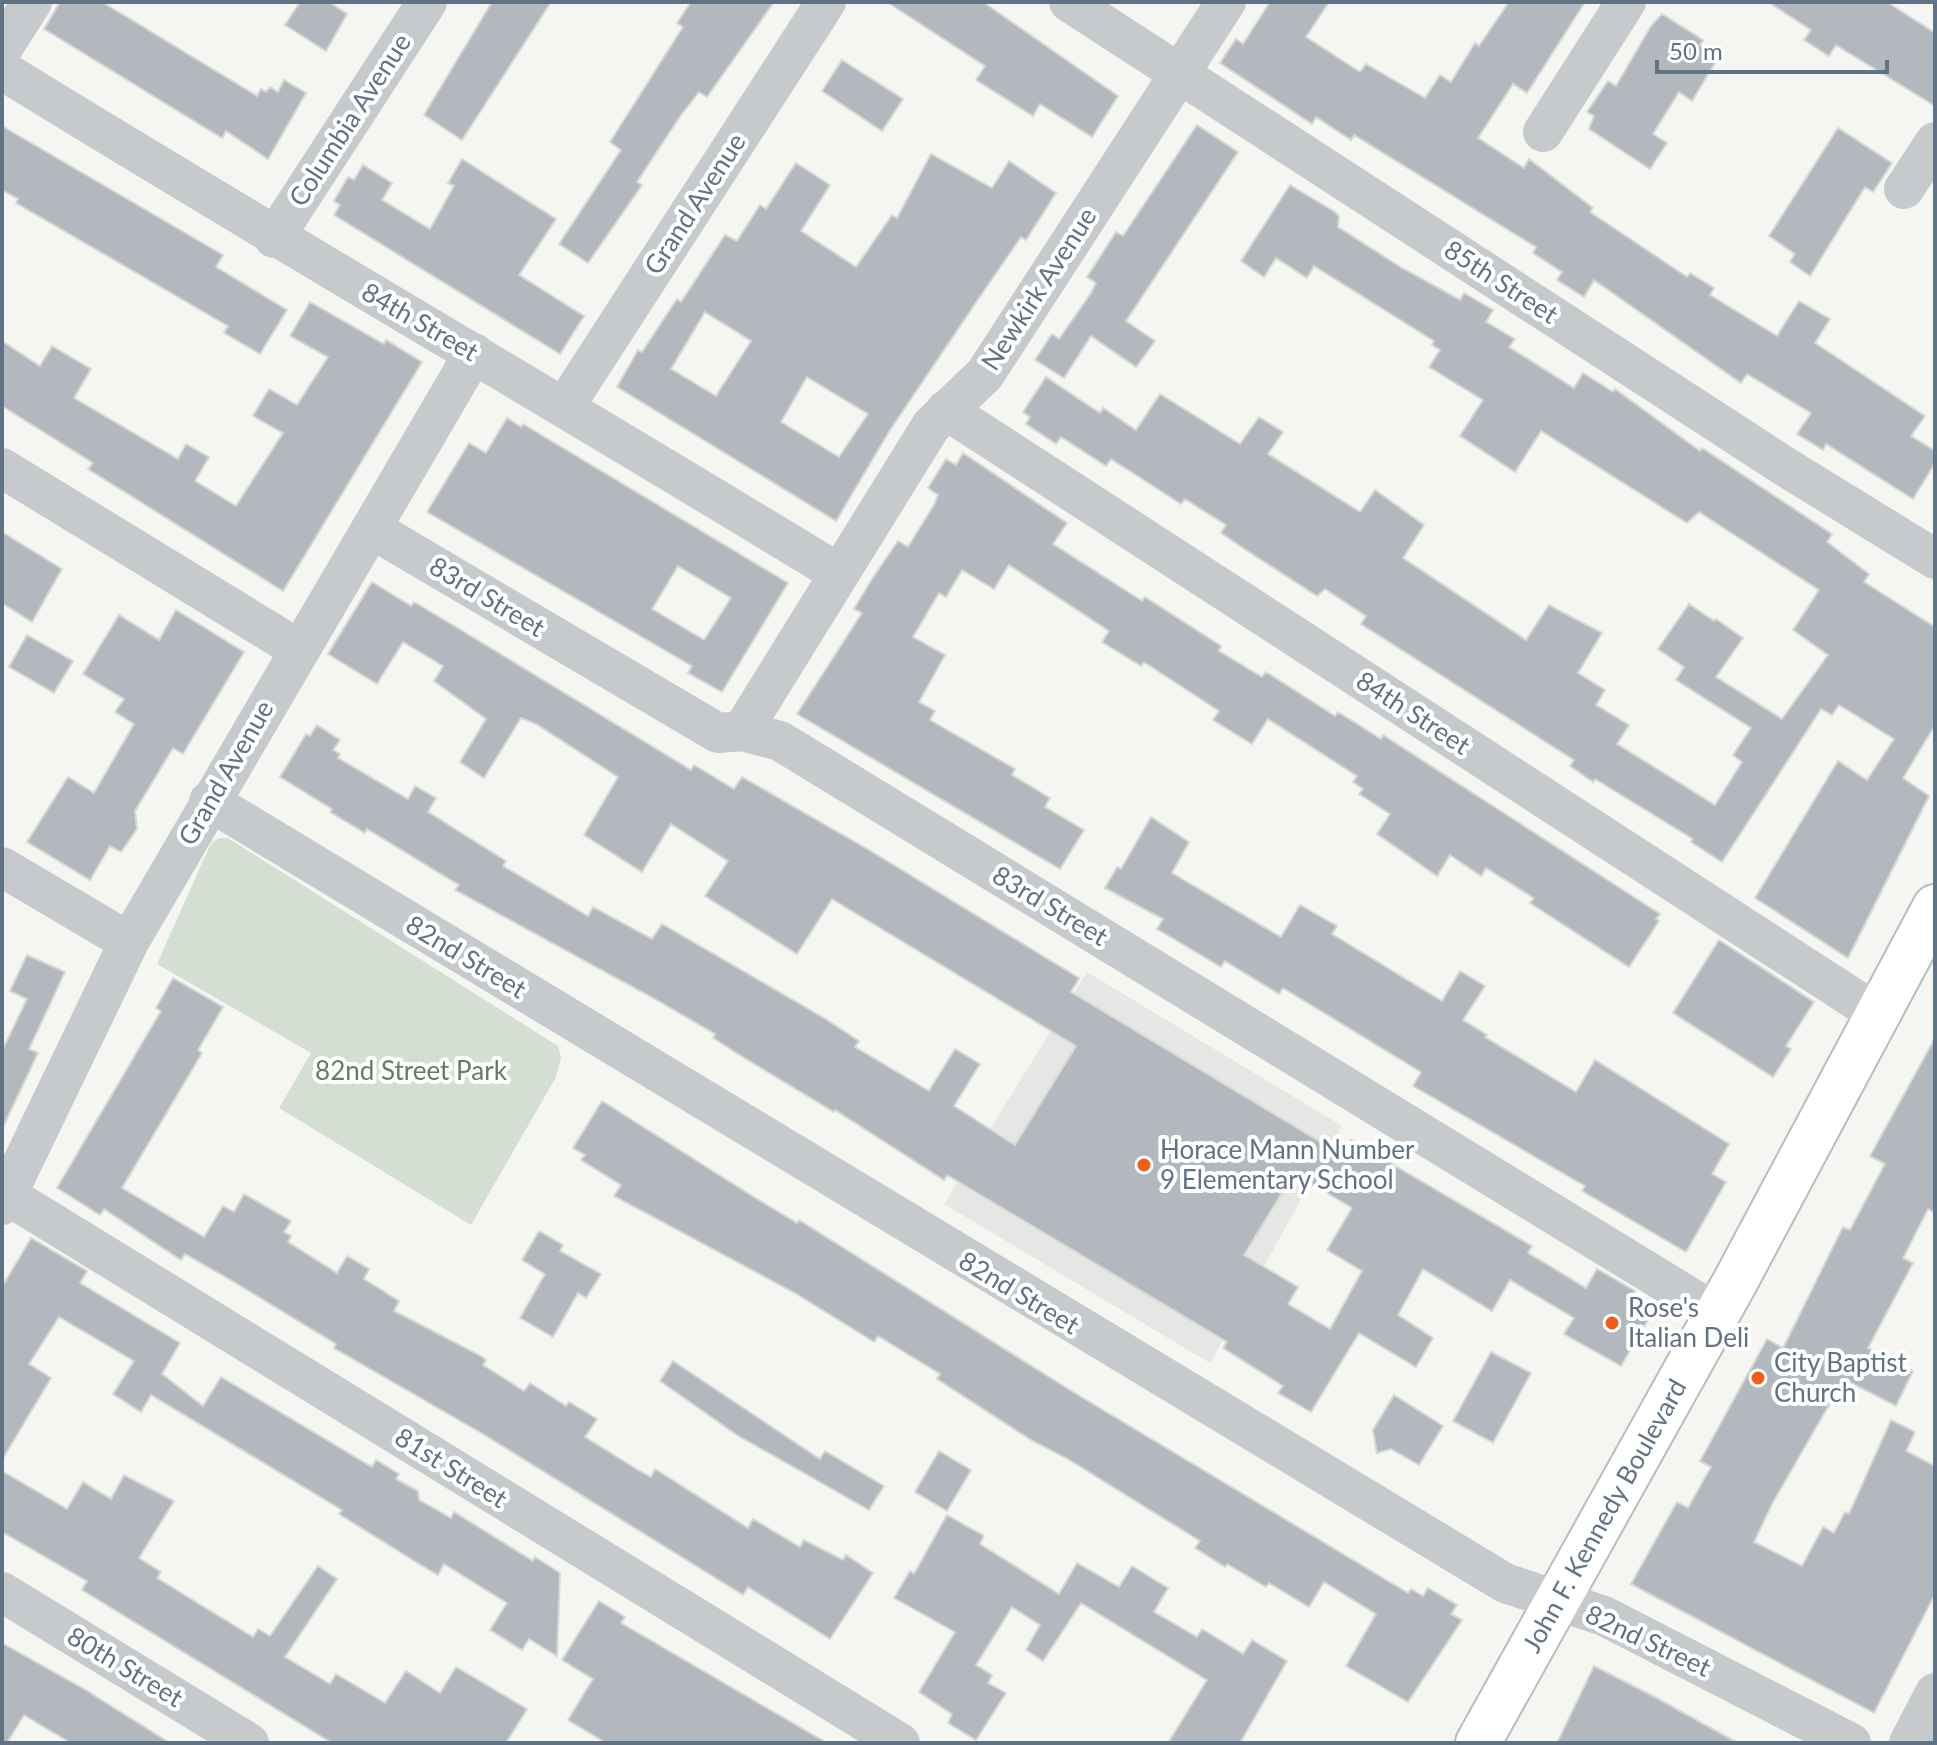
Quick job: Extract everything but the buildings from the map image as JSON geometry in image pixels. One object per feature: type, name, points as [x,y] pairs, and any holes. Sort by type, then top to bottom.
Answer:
[{"type":"main road","name":"John F. Kennedy Boulevard","points":[[1478,1743],[1717,1314],[1935,907]]},
{"type":"street","points":[[2,49],[32,2]]},
{"type":"street","name":"Columbia Avenue","points":[[274,238],[427,2]]},
{"type":"street","name":"Grand Avenue","points":[[565,406],[826,2]]},
{"type":"street","name":"85th Street","points":[[1069,2],[1784,466],[1935,559]]},
{"type":"street","name":"Newkirk Avenue","points":[[742,731],[931,426],[985,374],[1226,2]]},
{"type":"street","points":[[1543,132],[1626,2]]},
{"type":"street","name":"84th Street","points":[[2,70],[274,238],[565,406],[838,573]]},
{"type":"street","points":[[1904,189],[1935,142]]},
{"type":"street","name":"Grand Avenue","points":[[4,1198],[129,942],[474,353]]},
{"type":"street","name":"84th Street","points":[[946,410],[1879,1015]]},
{"type":"street","points":[[2,468],[298,649]]},
{"type":"street","name":"83rd Street","points":[[372,529],[718,733],[742,731],[780,741],[1717,1314]]},
{"type":"street","name":"82nd Street","points":[[209,801],[1505,1583],[1604,1616],[1851,1743]]},
{"type":"street","points":[[2,867],[129,942]]},
{"type":"street","name":"81st Street","points":[[4,1198],[900,1743]]},
{"type":"street","name":"80th Street","points":[[2,1592],[249,1743]]},
{"type":"street","points":[[1909,1743],[1935,1693]]},
{"type":"shaded area","name":"Horace Mann Number 9 Elementary School","points":[[1087,972],[1342,1126],[1210,1363],[944,1204]]},
{"type":"green space","name":"82nd Street Park","points":[[228,838],[558,1046],[561,1057],[556,1077],[471,1225],[279,1108],[311,1053],[157,964],[212,842]]},
{"type":"place","name":"Horace Mann Number 9 Elementary School","points":[[1144,1165]]},
{"type":"place","name":"Rose's Italian Deli","points":[[1612,1323]]},
{"type":"place","name":"City Baptist Church","points":[[1758,1378]]}]
